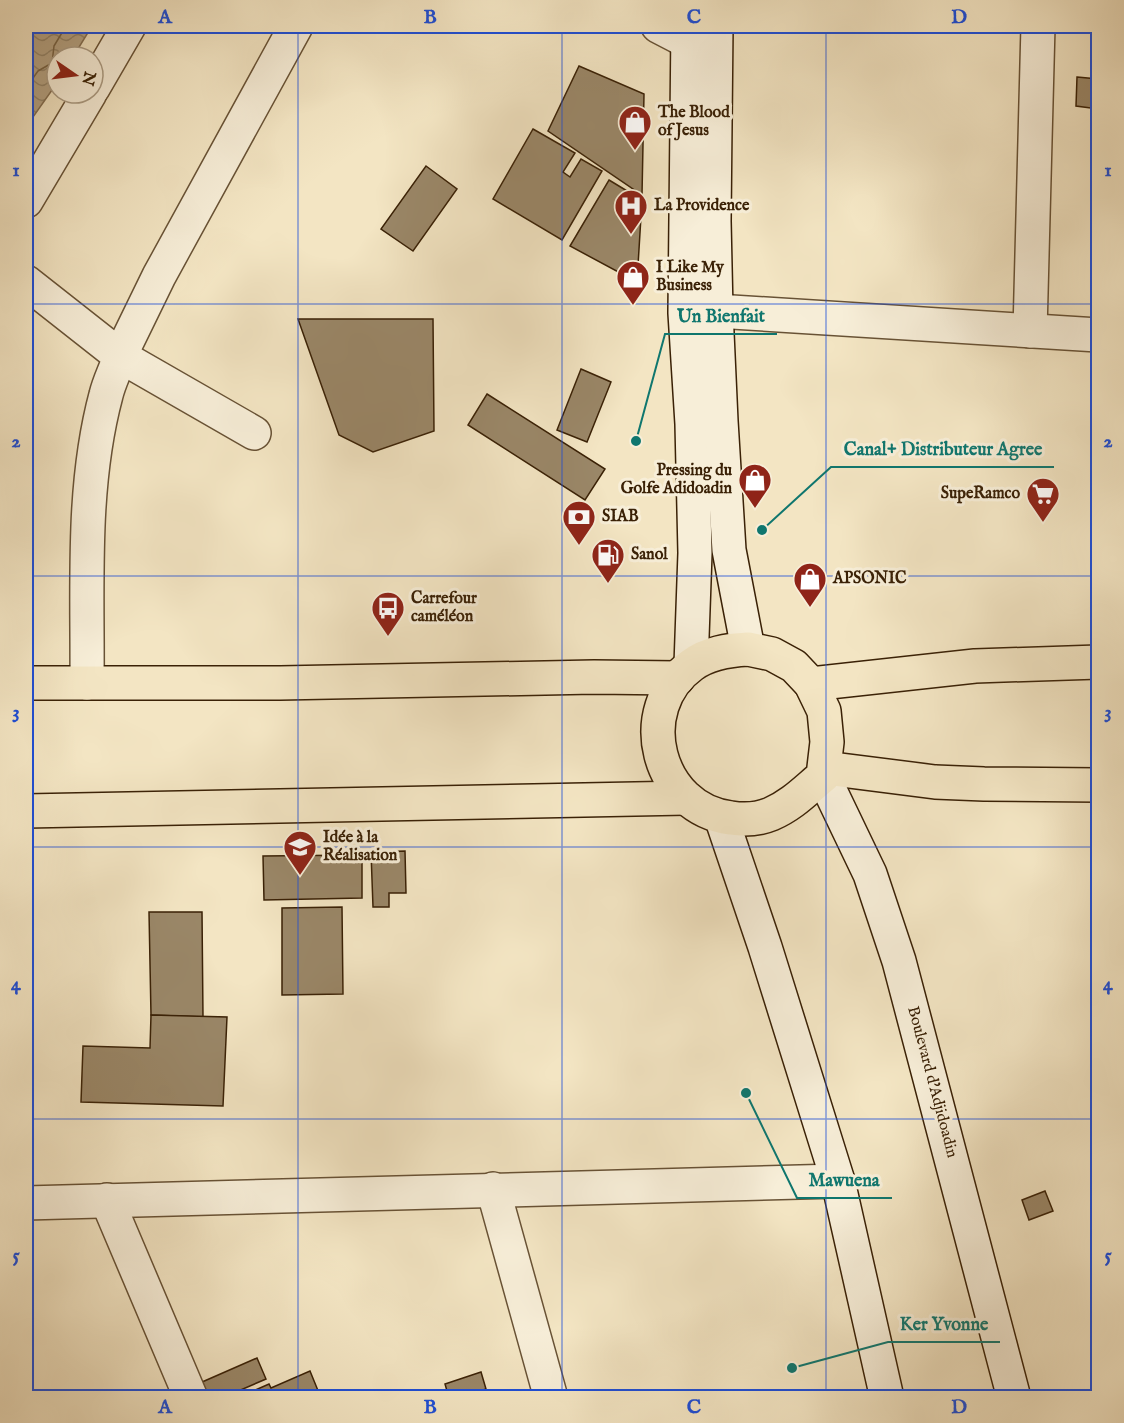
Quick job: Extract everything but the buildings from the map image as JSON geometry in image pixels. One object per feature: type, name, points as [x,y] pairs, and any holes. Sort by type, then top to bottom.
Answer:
[{"type":"main road","points":[[748,649],[772,654],[794,666],[811,684],[824,711],[827,742],[824,772],[791,804],[769,815],[745,820],[721,817],[702,809],[686,798],[669,778],[659,753],[658,727],[664,700],[685,672],[709,656],[728,650],[748,649]]},
{"type":"main road","points":[[811,684],[975,666],[1098,662]]},
{"type":"main road","points":[[26,683],[280,683],[594,677],[685,672]]},
{"type":"main road","points":[[824,772],[935,782],[1098,785]]},
{"type":"main road","points":[[26,811],[686,798]]},
{"type":"street","points":[[105,67],[129,26]]},
{"type":"street","points":[[87,683],[89,504],[106,393],[120,356],[159,276],[296,26]]},
{"type":"street","points":[[658,26],[702,37]]},
{"type":"street","points":[[1030,331],[1038,26]]},
{"type":"street","points":[[702,37],[729,550],[748,649]]},
{"type":"street","points":[[685,672],[695,541],[692,424],[685,312],[702,37]]},
{"type":"street","points":[[26,201],[83,105]]},
{"type":"street","points":[[26,282],[120,356],[254,433]]},
{"type":"street","points":[[716,311],[1098,335]]},
{"type":"street","name":"Boulevard d'Adjidoadin","points":[[824,772],[870,874],[899,961],[1014,1398]]},
{"type":"street","points":[[721,817],[765,947],[838,1181],[887,1398]]},
{"type":"street","points":[[26,1203],[838,1181]]},
{"type":"street","points":[[493,1189],[551,1398]]},
{"type":"street","points":[[107,1200],[191,1398]]},
{"type":"water","points":[[26,26],[92,26],[80,45],[45,45],[45,100],[26,127]]},
{"type":"place","name":"The Blood of Jesus","points":[[635,151]]},
{"type":"place","name":"La Providence","points":[[631,235]]},
{"type":"place","name":"I Like My Business","points":[[633,306]]},
{"type":"place","name":"Un Bienfait","points":[[636,441]]},
{"type":"place","name":"Pressing du Golfe Adidoadin","points":[[755,509]]},
{"type":"place","name":"SupeRamco","points":[[1043,523]]},
{"type":"place","name":"Canal+ Distributeur Agree","points":[[762,530]]},
{"type":"place","name":"SIAB","points":[[579,546]]},
{"type":"place","name":"Sanol","points":[[608,584]]},
{"type":"place","name":"APSONIC","points":[[810,608]]},
{"type":"place","name":"Carrefour caméléon","points":[[388,637]]},
{"type":"place","name":"Idée à la Réalisation","points":[[300,876]]},
{"type":"place","name":"Mawuena","points":[[746,1093]]},
{"type":"place","name":"Ker Yvonne","points":[[792,1368]]}]
